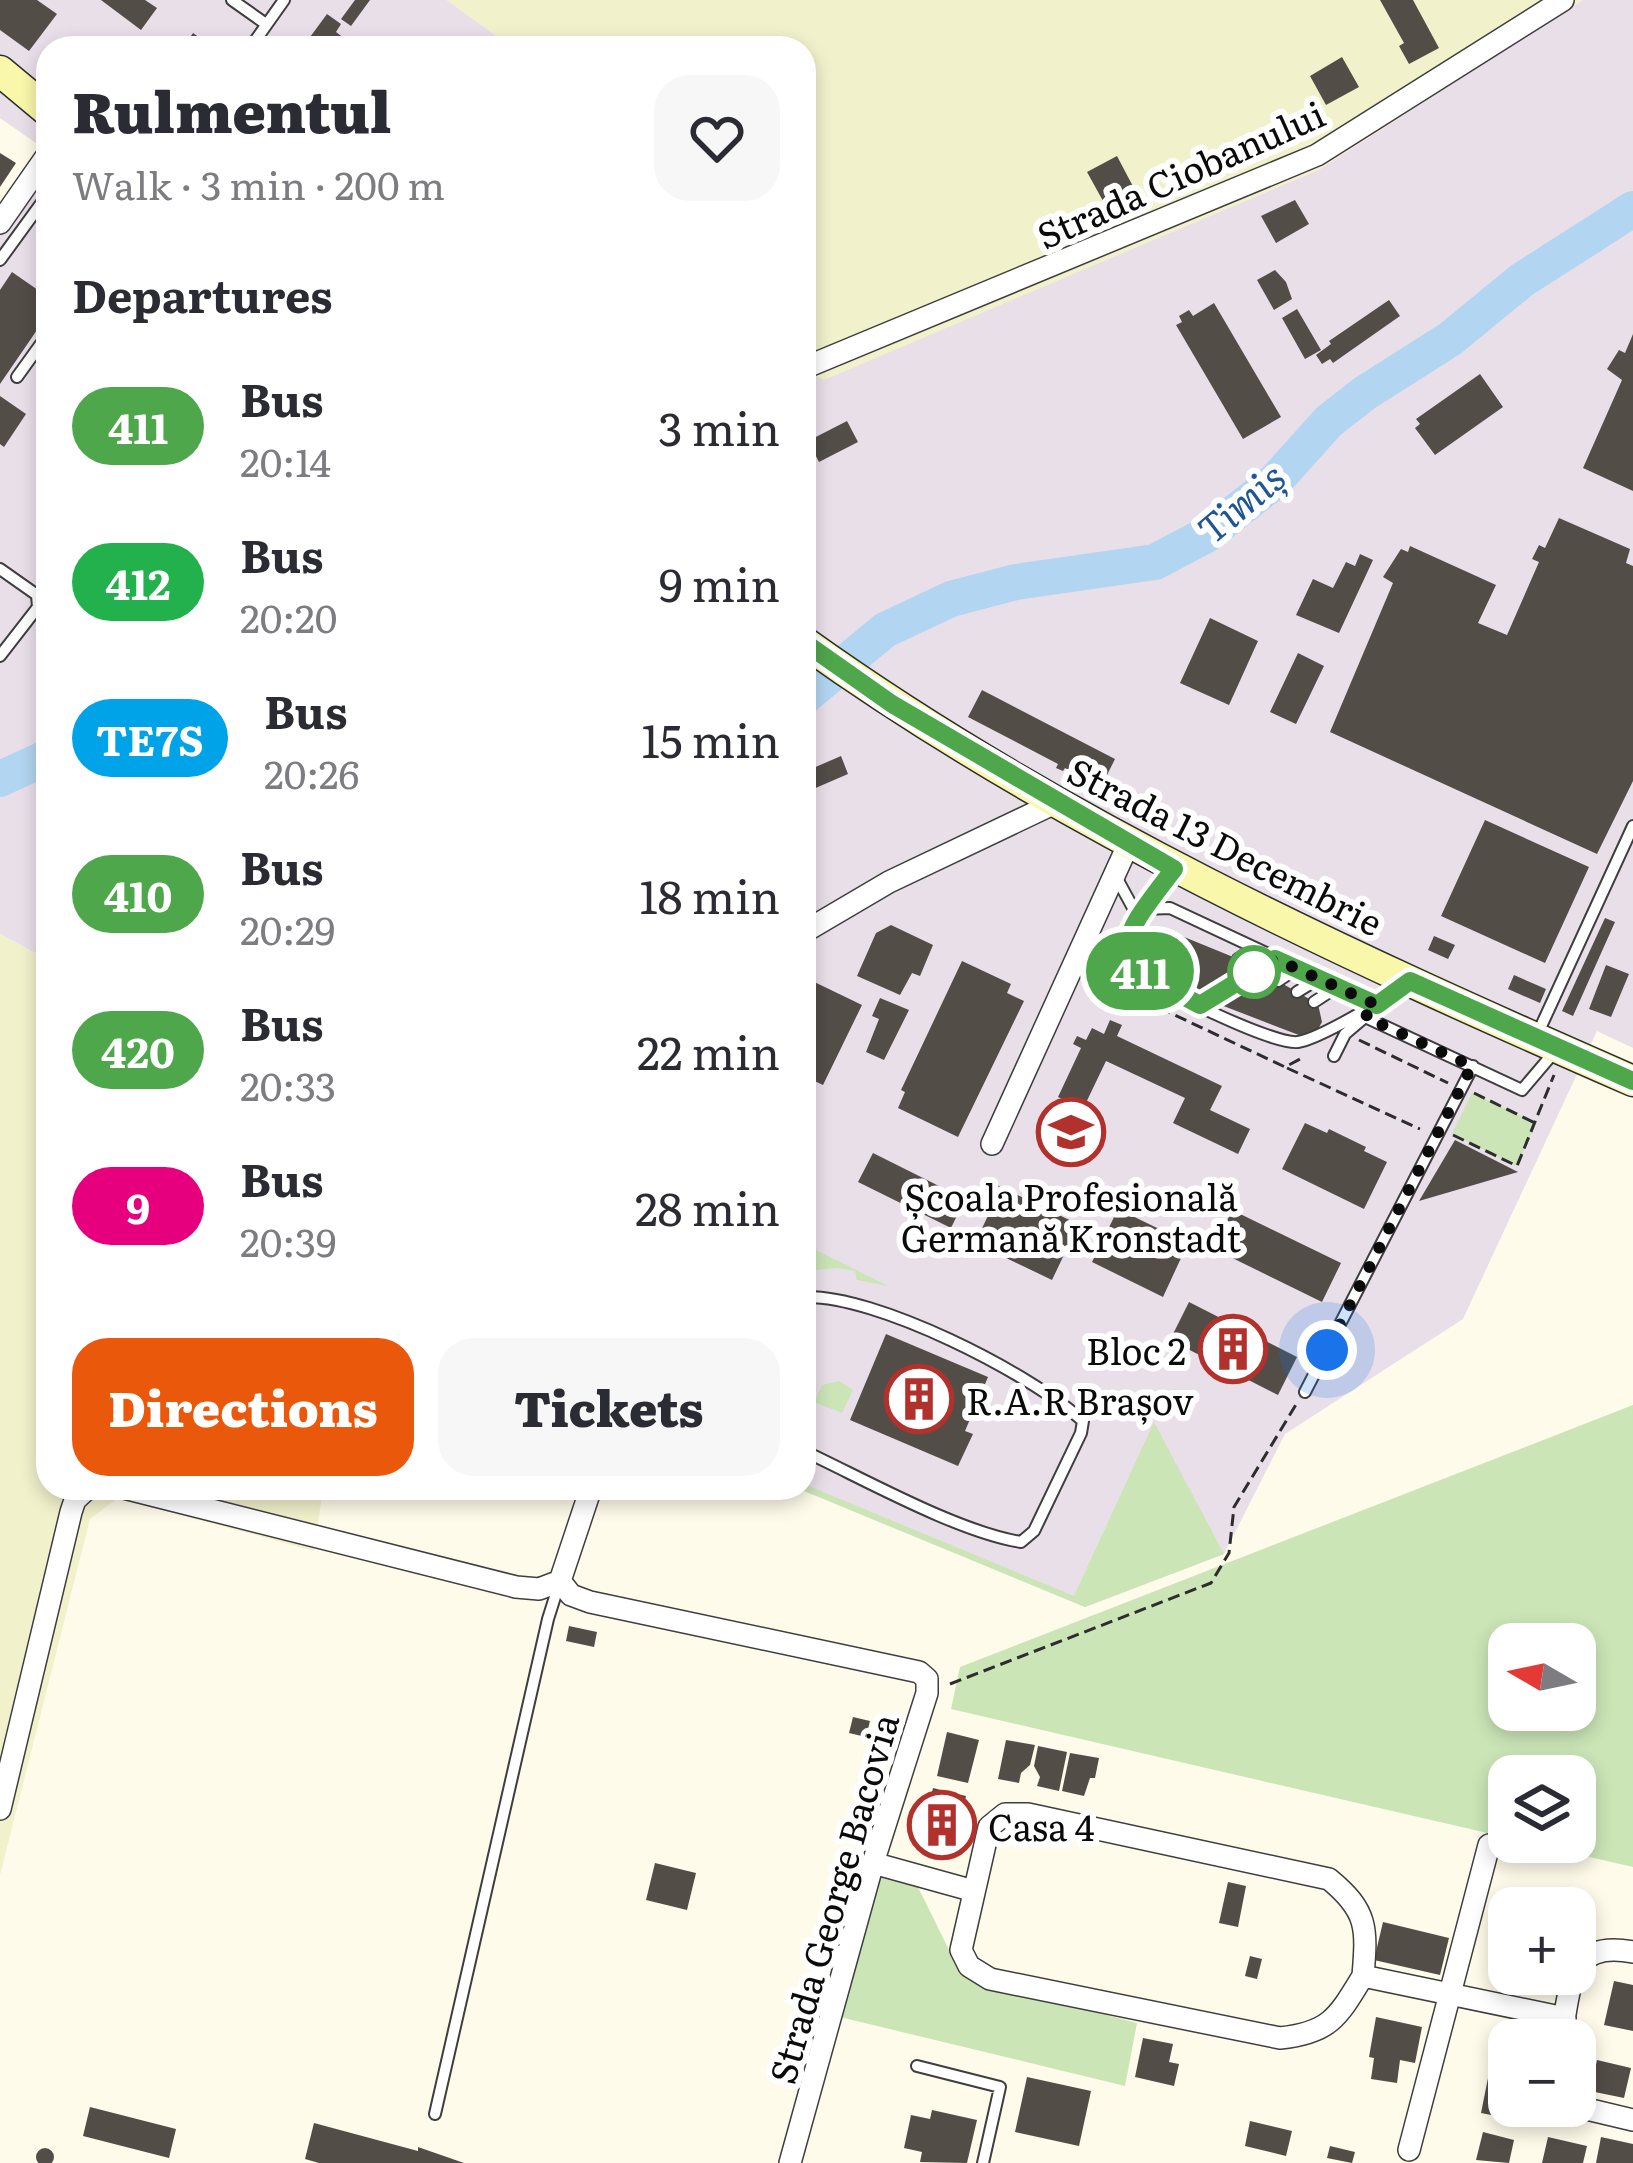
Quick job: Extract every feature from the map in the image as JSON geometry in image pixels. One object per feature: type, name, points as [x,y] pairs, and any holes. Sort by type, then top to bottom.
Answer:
[{"type":"main road","points":[[0,70],[36,102]]},
{"type":"main road","points":[[0,90],[36,107]]},
{"type":"main road","name":"Strada 13 Decembrie","points":[[816,650],[892,704],[1055,803],[1121,858],[1174,869],[1410,981],[1550,1054],[1633,1081]]},
{"type":"street","name":"Strada Ciobanului","points":[[816,363],[1318,155],[1563,0]]},
{"type":"street","points":[[0,223],[36,171]]},
{"type":"street","points":[[816,925],[889,882],[1055,803]]},
{"type":"street","points":[[992,1144],[1121,858]]},
{"type":"street","points":[[0,1809],[75,1500]]},
{"type":"street","points":[[172,1500],[539,1589],[560,1581],[587,1500]]},
{"type":"street","name":"Strada George Bacovia","points":[[560,1581],[572,1595],[590,1602],[919,1672],[927,1679],[873,1863],[797,2162]]},
{"type":"street","points":[[1005,1814],[1028,1814],[1329,1879],[1355,1900],[1366,1932],[1363,1976],[1338,2017],[1311,2035],[1280,2038],[990,1978],[969,1966],[961,1950],[989,1828],[1005,1814]]},
{"type":"street","points":[[1409,2150],[1488,1849]]},
{"type":"street","points":[[873,1863],[974,1891]]},
{"type":"street","points":[[1565,2019],[1578,1964],[1593,1951],[1609,1947],[1633,1952]]},
{"type":"street","points":[[1363,1976],[1528,2019]]},
{"type":"street","points":[[1596,2111],[1633,2120]]},
{"type":"lane","points":[[232,0],[266,24]]},
{"type":"lane","points":[[258,36],[284,0]]},
{"type":"lane","points":[[0,260],[36,210]]},
{"type":"lane","points":[[16,377],[36,350]]},
{"type":"lane","points":[[0,569],[36,594]]},
{"type":"lane","points":[[0,656],[36,610]]},
{"type":"lane","points":[[1365,1017],[1522,1090],[1550,1054],[1633,826]]},
{"type":"lane","points":[[1121,858],[1141,913]]},
{"type":"lane","points":[[1174,869],[1141,913],[1128,945],[1136,968],[1270,1031],[1281,1041],[1304,1041],[1377,1005]]},
{"type":"lane","points":[[1141,913],[1170,908],[1377,1005]]},
{"type":"lane","points":[[1238,959],[1254,949]]},
{"type":"lane","points":[[1257,970],[1275,959]]},
{"type":"lane","points":[[1278,981],[1296,969]]},
{"type":"lane","points":[[1297,992],[1318,979]]},
{"type":"lane","points":[[1334,1056],[1345,1034],[1410,981]]},
{"type":"lane","points":[[1314,1002],[1336,988]]},
{"type":"lane","points":[[1305,1392],[1472,1066]]},
{"type":"lane","points":[[816,1296],[862,1304],[999,1366],[1048,1393],[1083,1421],[1034,1531],[1021,1542],[945,1516],[816,1456]]},
{"type":"lane","points":[[435,2114],[560,1581]]},
{"type":"lane","points":[[917,2066],[1000,2087],[983,2161],[1000,2163]]},
{"type":"path","points":[[1345,1034],[1448,1083],[1460,1060]]},
{"type":"path","points":[[1285,1067],[1516,1166],[1536,1123],[1550,1054]]},
{"type":"path","points":[[1472,1093],[1536,1123]]},
{"type":"path","points":[[926,1693],[1211,1583],[1229,1553],[1234,1507],[1305,1392]]},
{"type":"shaded area","points":[[0,0],[447,0],[496,36],[36,36],[36,143],[0,118]]},
{"type":"shaded area","points":[[1583,0],[1633,0],[1633,1048],[1597,1031],[1463,1319],[1285,1434],[1224,1554],[1085,1607],[816,1496],[816,376],[824,379],[1318,170]]},
{"type":"shaded area","points":[[36,158],[36,954],[0,934],[0,209]]},
{"type":"green space","points":[[447,0],[1583,0],[1318,170],[824,380],[816,376],[816,36],[496,36]]},
{"type":"green space","points":[[0,934],[36,954],[36,1500],[115,1500],[90,1519],[0,1875]]},
{"type":"green space","points":[[1472,1093],[1536,1123],[1517,1166],[1452,1134]]},
{"type":"green space","points":[[816,1250],[888,1286],[857,1280],[855,1271],[816,1270]]},
{"type":"green space","points":[[839,1381],[853,1390],[842,1413],[816,1403],[822,1385]]},
{"type":"green space","points":[[1633,1405],[1633,1867],[1596,1858],[1596,1755],[1488,1755],[1488,1833],[951,1709],[960,1667]]},
{"type":"green space","points":[[1154,1422],[1224,1554],[1085,1607],[816,1496],[816,1489],[1074,1596]]},
{"type":"green space","points":[[125,1500],[321,1500],[314,1551]]},
{"type":"green space","points":[[878,1871],[917,1885],[955,1962],[981,1982],[1137,2023],[1125,2086],[840,2017]]},
{"type":"building","points":[[0,0],[37,0],[57,14],[29,51],[0,30]]},
{"type":"building","points":[[101,0],[145,0],[157,8],[141,30]]},
{"type":"building","points":[[355,0],[370,0],[351,26],[341,19]]},
{"type":"building","points":[[1380,0],[1413,0],[1439,48],[1409,64],[1399,46],[1404,43]]},
{"type":"building","points":[[327,14],[341,24],[336,32],[341,36],[311,36]]},
{"type":"building","points":[[1342,57],[1359,87],[1326,105],[1310,76]]},
{"type":"building","points":[[1312,109],[1325,129],[1306,140],[1294,120]]},
{"type":"building","points":[[0,153],[16,163],[0,187]]},
{"type":"building","points":[[1117,156],[1137,194],[1108,210],[1087,172]]},
{"type":"building","points":[[1295,200],[1309,224],[1276,243],[1261,216]]},
{"type":"building","points":[[1275,270],[1292,299],[1274,310],[1257,280]]},
{"type":"building","points":[[12,272],[36,289],[36,332],[0,384],[0,290]]},
{"type":"building","points":[[1389,300],[1400,316],[1333,363],[1330,359],[1322,364],[1316,355],[1329,341]]},
{"type":"building","points":[[1214,303],[1281,417],[1243,439],[1176,325],[1182,322],[1179,316],[1189,310],[1193,316]]},
{"type":"building","points":[[1297,309],[1321,350],[1305,359],[1282,318]]},
{"type":"building","points":[[1633,334],[1633,491],[1583,468],[1622,380],[1607,369],[1619,350],[1625,353]]},
{"type":"building","points":[[1480,374],[1503,407],[1435,455],[1415,428],[1420,424],[1416,419]]},
{"type":"building","points":[[0,396],[26,414],[4,447],[0,444]]},
{"type":"building","points":[[847,421],[858,442],[819,462],[816,437]]},
{"type":"building","points":[[1559,518],[1630,549],[1626,563],[1633,566],[1633,781],[1597,854],[1330,732],[1393,583],[1383,577],[1401,549],[1408,552],[1410,546],[1496,585],[1478,623],[1507,635],[1539,562],[1532,559],[1539,545],[1545,548]]},
{"type":"building","points":[[1360,554],[1373,560],[1339,633],[1296,615],[1313,579],[1333,588],[1346,562],[1355,566]]},
{"type":"building","points":[[1210,618],[1258,641],[1229,705],[1180,683]]},
{"type":"building","points":[[1298,653],[1324,666],[1296,724],[1270,712]]},
{"type":"building","points":[[982,690],[1115,759],[1101,787],[1056,768],[1058,764],[968,717]]},
{"type":"building","points":[[841,756],[848,774],[816,788],[816,767]]},
{"type":"building","points":[[1485,820],[1589,867],[1545,963],[1441,916]]},
{"type":"building","points":[[1605,918],[1615,922],[1573,1016],[1562,1011]]},
{"type":"building","points":[[891,925],[933,945],[920,976],[912,973],[900,995],[857,976],[876,933]]},
{"type":"building","points":[[1162,928],[1243,961],[1318,1004],[1322,1022],[1317,1031],[1304,1037],[1221,1005],[1147,962],[1142,955],[1145,936]]},
{"type":"building","points":[[1434,936],[1455,945],[1448,959],[1428,950]]},
{"type":"building","points":[[962,961],[1011,984],[1007,993],[1024,1001],[958,1137],[898,1108],[905,1092],[901,1090]]},
{"type":"building","points":[[1606,965],[1629,974],[1611,1017],[1589,1009]]},
{"type":"building","points":[[1514,975],[1546,989],[1540,1003],[1508,989]]},
{"type":"building","points":[[816,983],[862,1005],[823,1085],[816,1082]]},
{"type":"building","points":[[880,998],[909,1010],[884,1060],[866,1052],[879,1019],[872,1016]]},
{"type":"building","name":"Școala Profesională Germană Kronstadt","points":[[1110,1020],[1122,1025],[1117,1036],[1222,1086],[1210,1110],[1250,1129],[1238,1154],[1173,1123],[1185,1098],[1106,1061],[1083,1109],[1058,1097],[1081,1048],[1073,1044],[1077,1036],[1086,1040],[1092,1028],[1104,1034]]},
{"type":"building","points":[[1305,1123],[1327,1133],[1329,1129],[1387,1162],[1364,1209],[1282,1169]]},
{"type":"building","points":[[1455,1140],[1518,1172],[1419,1201]]},
{"type":"building","points":[[873,1153],[965,1199],[951,1228],[858,1182]]},
{"type":"building","points":[[995,1184],[1086,1228],[1079,1242],[1072,1238],[1052,1280],[975,1243],[995,1201],[989,1198]]},
{"type":"building","points":[[1118,1209],[1188,1243],[1163,1297],[1092,1262]]},
{"type":"building","points":[[1232,1210],[1341,1263],[1322,1302],[1214,1249]]},
{"type":"building","name":"Bloc 2","points":[[1189,1302],[1297,1357],[1278,1395],[1170,1340]]},
{"type":"building","name":"R.A.R Brașov","points":[[886,1334],[988,1377],[965,1431],[973,1434],[958,1466],[850,1420]]},
{"type":"building","points":[[569,1626],[597,1632],[594,1647],[566,1641]]},
{"type":"building","points":[[853,1717],[870,1721],[866,1737],[849,1733]]},
{"type":"building","points":[[947,1732],[979,1740],[968,1783],[937,1776]]},
{"type":"building","points":[[1006,1740],[1035,1745],[1019,1783],[998,1779]]},
{"type":"building","points":[[1038,1746],[1067,1752],[1059,1791],[1037,1786]]},
{"type":"building","points":[[1070,1753],[1099,1758],[1095,1778],[1090,1778],[1084,1796],[1062,1791]]},
{"type":"building","points":[[933,1788],[966,1796],[956,1841],[923,1833]]},
{"type":"building","points":[[655,1863],[696,1873],[687,1910],[646,1900]]},
{"type":"building","points":[[1228,1882],[1246,1886],[1238,1927],[1219,1923]]},
{"type":"building","points":[[1383,1922],[1449,1938],[1440,1975],[1374,1960]]},
{"type":"building","points":[[1250,1956],[1262,1959],[1257,1979],[1245,1976]]},
{"type":"building","points":[[1614,1981],[1633,1985],[1633,2031],[1604,2025]]},
{"type":"building","points":[[1376,2017],[1422,2027],[1415,2063],[1400,2060],[1397,2083],[1371,2079],[1374,2058],[1369,2057]]},
{"type":"building","points":[[1143,2038],[1173,2044],[1169,2062],[1179,2064],[1174,2086],[1135,2077]]},
{"type":"building","points":[[1597,2060],[1631,2068],[1624,2098],[1596,2092]]},
{"type":"building","points":[[1027,2077],[1091,2091],[1079,2146],[1015,2132]]},
{"type":"building","points":[[1488,2078],[1488,2114],[1481,2113]]},
{"type":"building","points":[[90,2107],[176,2129],[169,2158],[83,2136]]},
{"type":"building","points":[[932,2110],[977,2120],[967,2163],[920,2162],[922,2152],[904,2148],[911,2115],[930,2119]]},
{"type":"building","points":[[1250,2121],[1292,2131],[1286,2156],[1245,2146]]},
{"type":"building","points":[[314,2123],[418,2151],[418,2147],[464,2163],[319,2163],[305,2159]]},
{"type":"building","points":[[1483,2132],[1514,2140],[1509,2163],[1476,2160]]},
{"type":"building","points":[[1548,2137],[1587,2146],[1583,2163],[1542,2163]]},
{"type":"building","points":[[1601,2137],[1633,2144],[1633,2163],[1596,2163]]},
{"type":"building","points":[[1330,2146],[1355,2152],[1352,2163],[1327,2158]]},
{"type":"building","points":[[39,2151],[51,2151],[51,2163],[39,2163]]},
{"type":"waterway","name":"Timiș","points":[[816,687],[885,630],[951,599],[1016,582],[1155,562],[1206,535],[1275,481],[1329,421],[1365,393],[1450,339],[1522,280],[1633,209]]},
{"type":"waterway","name":"Timiș","points":[[0,779],[36,762]]},
{"type":"bus line","name":"411","points":[[816,650],[892,704],[1174,869],[1131,929],[1129,955],[1145,975],[1200,1005],[1275,959],[1377,1005],[1410,981],[1633,1081]]},
{"type":"place","name":"Școala Profesională Germană Kronstadt","points":[[1071,1132]]},
{"type":"place","name":"Bloc 2","points":[[1233,1349]]},
{"type":"place","name":"R.A.R Brașov","points":[[919,1399]]},
{"type":"place","name":"Casa 4","points":[[942,1825]]},
{"type":"route","points":[[1254,972],[1275,959],[1377,1005],[1365,1017],[1472,1066],[1327,1350]]}]
